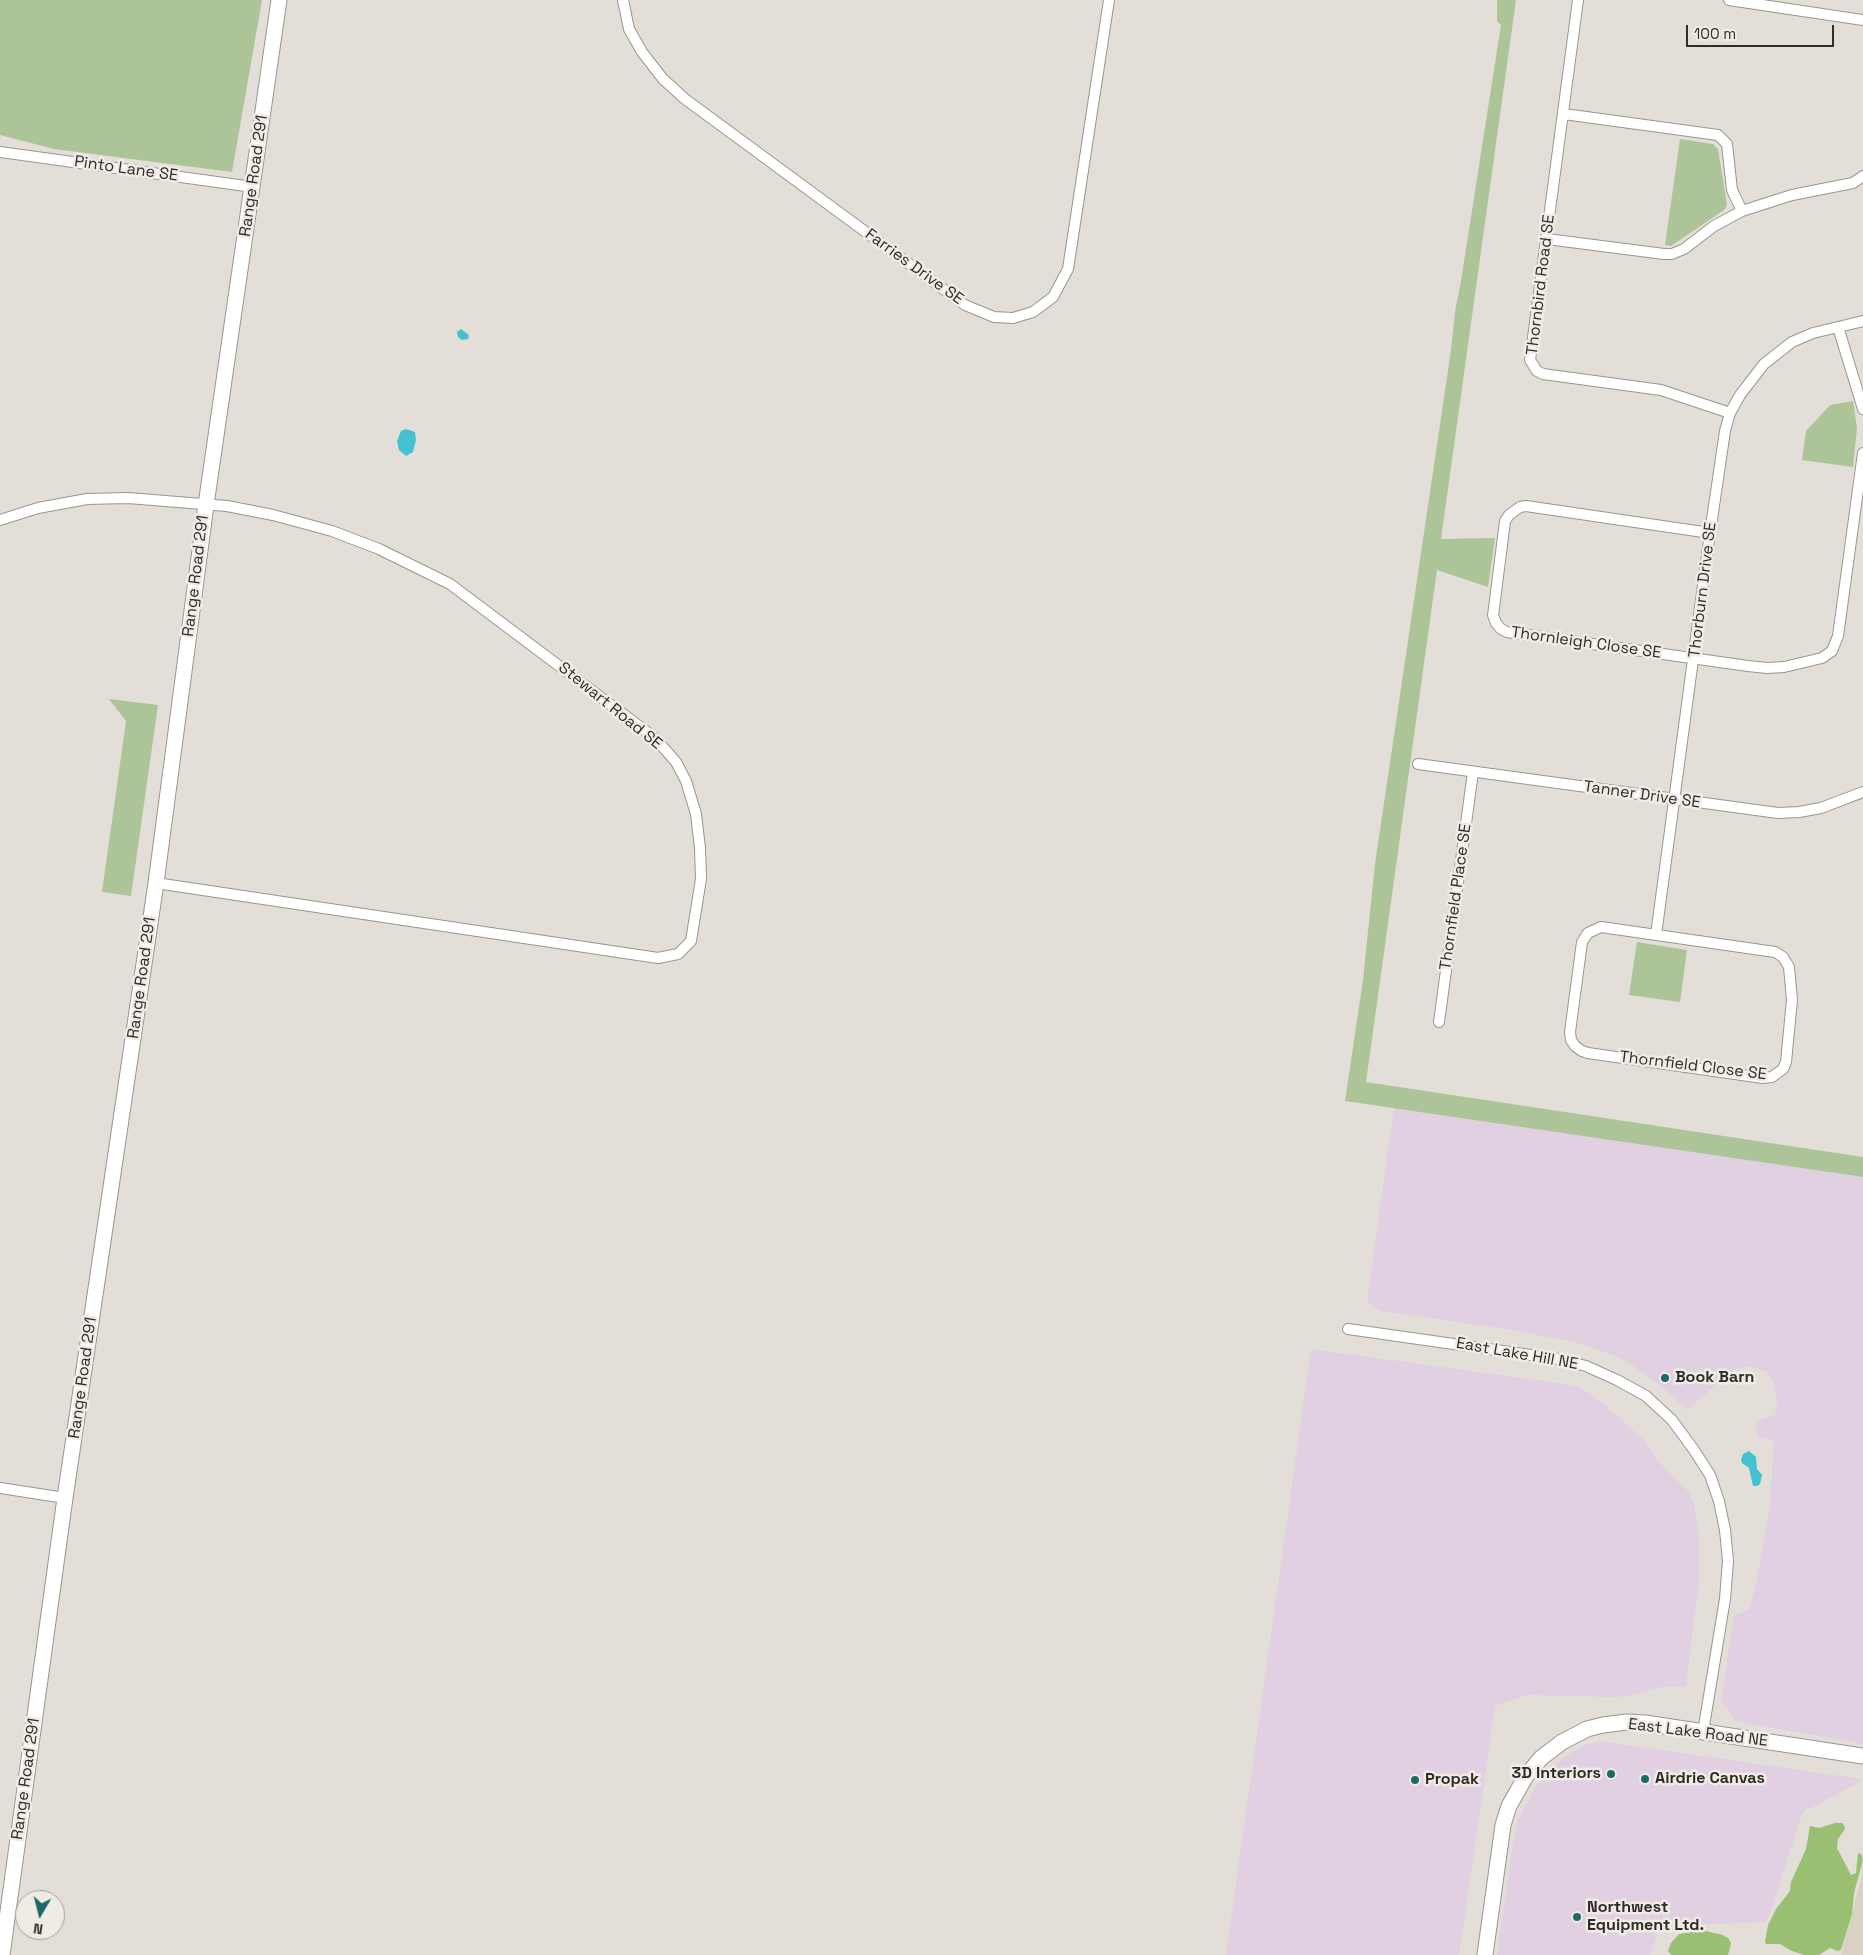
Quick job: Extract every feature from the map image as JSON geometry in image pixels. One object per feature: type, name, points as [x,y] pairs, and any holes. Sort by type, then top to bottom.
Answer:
[{"type":"street","name":"Range Road 291","points":[[2,1955],[65,1498],[156,883],[206,505],[279,0]]},
{"type":"street","name":"Farries Drive SE","points":[[623,0],[629,29],[642,52],[663,78],[685,98],[965,305],[994,317],[1013,318],[1033,312],[1052,297],[1068,269],[1109,0]]},
{"type":"street","name":"Thornbird Road SE","points":[[1578,0],[1530,360],[1537,371],[1543,374],[1661,390],[1730,414]]},
{"type":"street","points":[[1729,0],[1863,20]]},
{"type":"street","points":[[1564,114],[1718,135],[1727,144],[1732,190],[1742,211]]},
{"type":"street","name":"Pinto Lane SE","points":[[0,152],[253,187]]},
{"type":"street","points":[[1547,238],[1672,254],[1684,249],[1714,226],[1742,211],[1792,194],[1854,183],[1863,176]]},
{"type":"street","name":"Thorburn Drive SE","points":[[1656,935],[1710,533],[1725,431],[1730,414],[1745,388],[1764,364],[1792,342],[1813,333],[1863,321]]},
{"type":"street","points":[[1838,327],[1863,409]]},
{"type":"street","points":[[1694,659],[1767,668],[1784,667],[1822,658],[1832,651],[1838,636],[1863,452]]},
{"type":"street","name":"Stewart Road SE","points":[[0,520],[38,508],[87,498],[128,498],[227,506],[273,515],[332,532],[379,549],[450,584],[655,738],[676,762],[686,780],[696,814],[700,848],[701,880],[691,941],[678,954],[658,958],[156,883]]},
{"type":"street","name":"Thornleigh Close SE","points":[[1694,659],[1507,632],[1500,629],[1493,615],[1505,521],[1514,510],[1520,507],[1526,506],[1710,533]]},
{"type":"street","name":"Tanner Drive SE","points":[[1418,764],[1778,813],[1821,808],[1863,792]]},
{"type":"street","name":"Thornfield Place SE","points":[[1439,1022],[1473,772]]},
{"type":"street","name":"Thornfield Close SE","points":[[1601,927],[1656,935],[1775,952],[1783,956],[1789,967],[1791,1018],[1786,1062],[1778,1074],[1772,1077],[1754,1076],[1588,1053],[1575,1046],[1570,1032],[1582,942],[1588,933],[1601,927]]},
{"type":"street","name":"East Lake Hill NE","points":[[1348,1329],[1551,1357],[1577,1364],[1617,1380],[1646,1396],[1672,1420],[1710,1475],[1719,1501],[1725,1530],[1728,1562],[1725,1599],[1703,1732]]},
{"type":"street","points":[[0,1488],[65,1498]]},
{"type":"street","name":"East Lake Road NE","points":[[1485,1955],[1503,1825],[1516,1792],[1526,1776],[1541,1758],[1562,1742],[1603,1725],[1627,1722],[1646,1723],[1863,1756]]},
{"type":"shaded area","points":[[1394,1107],[1863,1177],[1863,1744],[1735,1721],[1721,1701],[1734,1616],[1749,1609],[1755,1590],[1770,1506],[1774,1440],[1758,1437],[1755,1422],[1775,1415],[1777,1406],[1775,1384],[1766,1371],[1751,1366],[1736,1368],[1687,1410],[1662,1386],[1629,1363],[1613,1355],[1575,1342],[1511,1330],[1382,1311],[1376,1308],[1367,1301]]},
{"type":"shaded area","points":[[1311,1349],[1566,1384],[1580,1388],[1593,1395],[1641,1437],[1665,1469],[1689,1492],[1694,1503],[1699,1541],[1699,1579],[1686,1687],[1665,1686],[1630,1696],[1614,1697],[1527,1695],[1495,1706],[1459,1955],[1226,1955]]},
{"type":"shaded area","points":[[1600,1741],[1861,1779],[1860,1782],[1803,1812],[1767,1922],[1660,1926],[1650,1955],[1497,1955],[1518,1820],[1536,1786],[1558,1762],[1582,1746]]},
{"type":"shaded area","points":[[1863,1871],[1863,1955],[1841,1955]]},
{"type":"green space","points":[[0,0],[262,0],[232,172],[54,149],[0,135]]},
{"type":"green space","points":[[1497,0],[1516,0],[1441,539],[1495,538],[1488,587],[1437,570],[1366,1082],[1863,1157],[1863,1177],[1345,1101],[1363,980],[1375,864],[1455,312],[1501,25],[1497,21]]},
{"type":"green space","points":[[1680,139],[1713,144],[1718,149],[1727,205],[1724,210],[1671,246],[1665,245]]},
{"type":"green space","points":[[1853,401],[1857,428],[1853,467],[1802,460],[1806,431],[1830,405]]},
{"type":"green space","points":[[109,699],[158,705],[131,896],[102,892],[126,721]]},
{"type":"green space","points":[[1637,942],[1687,950],[1680,1002],[1629,995]]},
{"type":"green space","points":[[1842,1823],[1844,1825],[1845,1829],[1838,1839],[1837,1848],[1851,1875],[1856,1873],[1858,1853],[1861,1854],[1863,1860],[1854,1893],[1852,1914],[1841,1950],[1838,1951],[1830,1948],[1819,1955],[1804,1955],[1780,1944],[1766,1944],[1768,1925],[1776,1909],[1790,1891],[1791,1882],[1806,1849],[1810,1826],[1819,1828]]},
{"type":"green space","points":[[1702,1930],[1728,1938],[1731,1943],[1728,1955],[1671,1955],[1668,1951],[1671,1943],[1679,1934]]},
{"type":"water","points":[[461,329],[469,335],[468,339],[462,340],[458,337],[457,332]]},
{"type":"water","points":[[406,429],[415,432],[416,440],[413,452],[406,456],[399,450],[397,441],[401,431]]},
{"type":"water","points":[[1749,1451],[1756,1457],[1757,1469],[1762,1475],[1760,1484],[1757,1486],[1753,1486],[1749,1468],[1741,1460],[1743,1454]]},
{"type":"place","name":"Book Barn","points":[[1665,1378]]},
{"type":"place","name":"3D Interiors","points":[[1611,1774]]},
{"type":"place","name":"Airdrie Canvas","points":[[1645,1779]]},
{"type":"place","name":"Propak","points":[[1415,1780]]},
{"type":"place","name":"Northwest Equipment Ltd.","points":[[1577,1917]]}]
